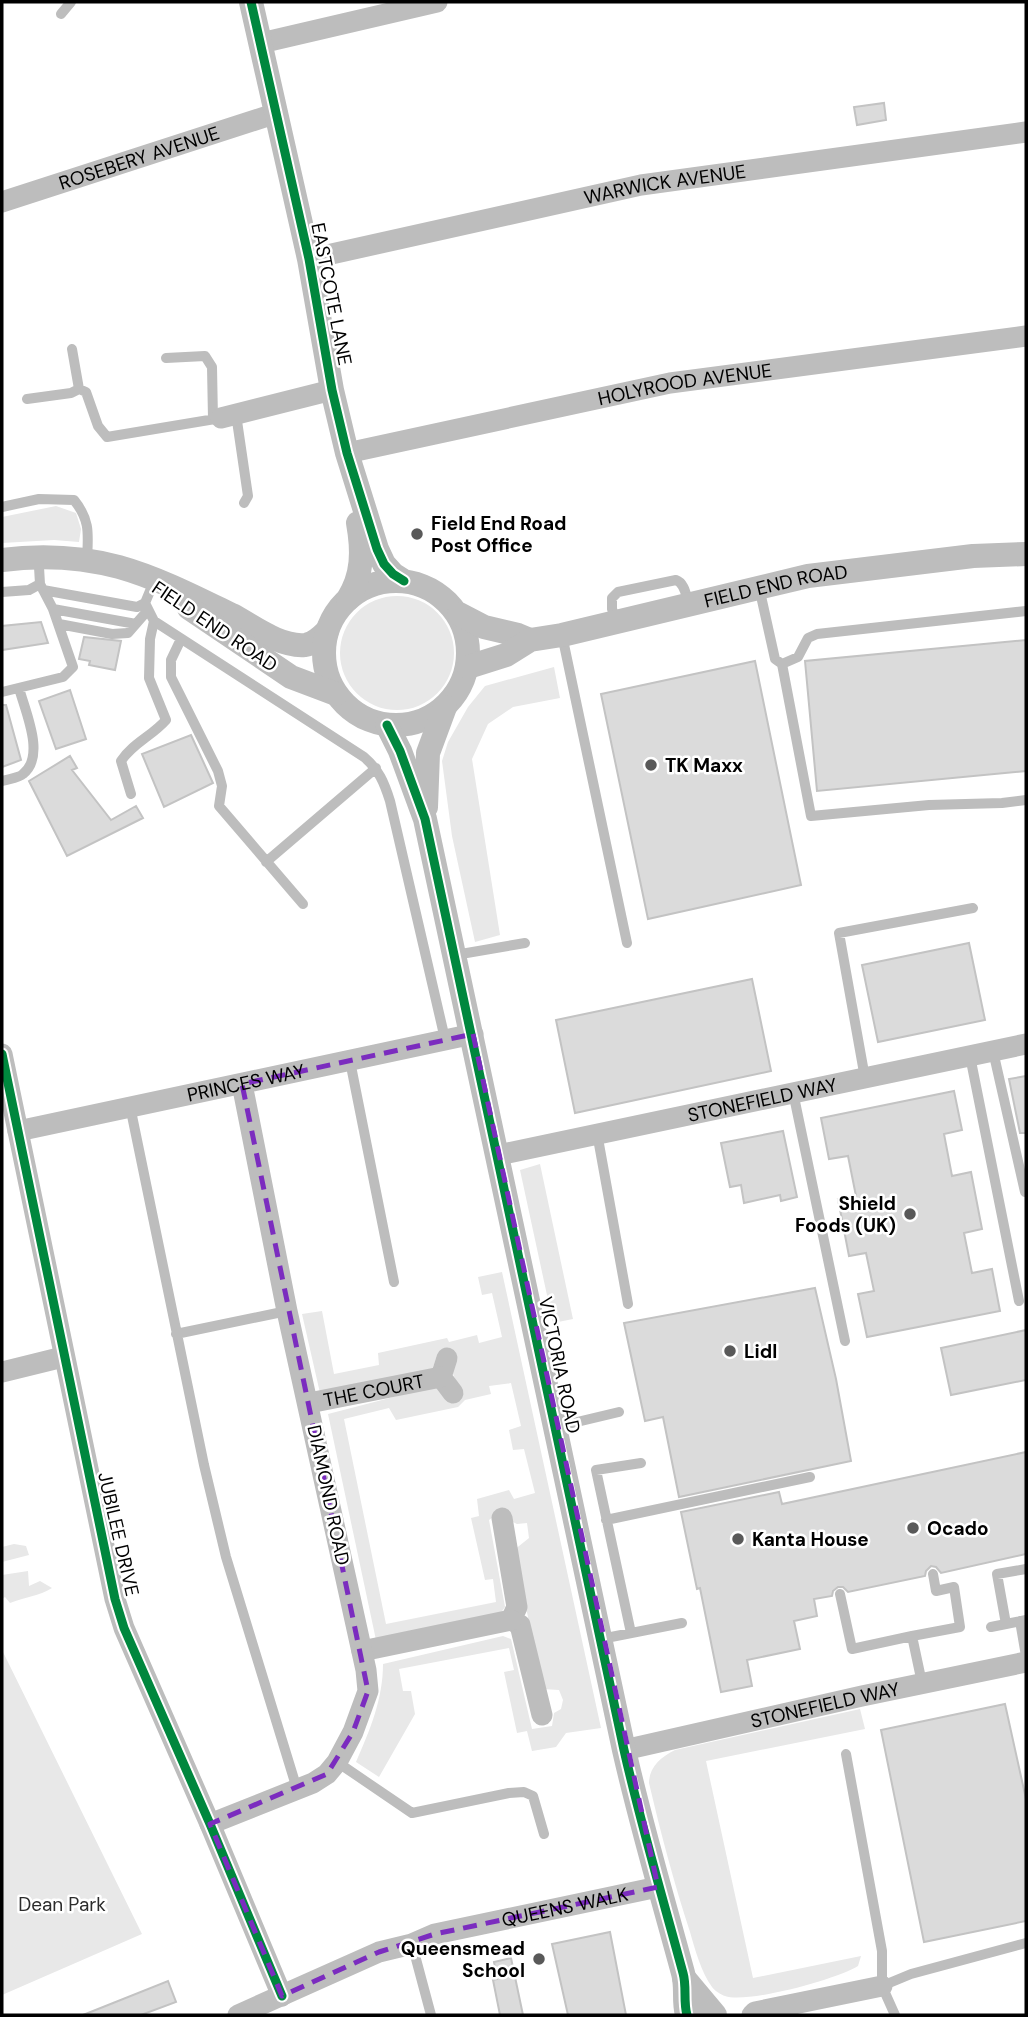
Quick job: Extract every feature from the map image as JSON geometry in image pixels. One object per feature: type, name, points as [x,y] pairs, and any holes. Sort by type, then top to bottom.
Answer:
[{"type":"street","name":"EASTCOTE LANE","points":[[251,2],[309,259],[332,390],[347,453],[377,549],[384,564],[404,581]]},
{"type":"street","points":[[261,43],[437,2]]},
{"type":"street","name":"ROSEBERY AVENUE","points":[[2,202],[277,113]]},
{"type":"street","name":"WARWICK AVENUE","points":[[309,259],[640,185],[1026,132]]},
{"type":"street","name":"HOLYROOD AVENUE","points":[[347,453],[670,383],[1026,336]]},
{"type":"street","points":[[223,417],[332,390]]},
{"type":"street","name":"EASTCOTE LANE","points":[[347,453],[362,555],[356,586],[347,599]]},
{"type":"street","name":"FIELD END ROAD","points":[[468,667],[506,655],[530,640],[562,635],[808,576],[881,565],[1026,554]]},
{"type":"street","name":"FIELD END ROAD","points":[[2,560],[42,557],[87,560],[291,677],[336,694]]},
{"type":"street","points":[[404,581],[428,587],[458,614],[468,643],[468,667],[460,689],[445,707],[428,719],[408,725],[387,725],[356,714],[336,694],[326,671],[324,651],[327,631],[335,614],[347,599],[374,584],[404,581]]},
{"type":"street","name":"FIELD END ROAD","points":[[148,595],[223,611],[265,634],[288,642],[306,645],[327,631]]},
{"type":"street","name":"FIELD END ROAD","points":[[458,614],[484,627],[530,640]]},
{"type":"street","name":"VICTORIA ROAD","points":[[425,819],[428,753],[445,707]]},
{"type":"street","name":"VICTORIA ROAD","points":[[387,725],[400,751],[425,819],[624,1750],[684,1978],[683,2003],[687,2015]]},
{"type":"street","name":"PRINCES WAY","points":[[18,1131],[473,1034]]},
{"type":"street","name":"STONEFIELD WAY","points":[[498,1155],[1026,1044]]},
{"type":"street","name":"JUBILEE DRIVE","points":[[2,1054],[107,1566],[124,1628],[282,1996]]},
{"type":"street","name":"DIAMOND ROAD","points":[[210,1824],[298,1789],[327,1774],[337,1762],[353,1732],[368,1691],[362,1651],[287,1311],[242,1084]]},
{"type":"street","points":[[2,1372],[63,1357]]},
{"type":"street","name":"THE COURT","points":[[309,1403],[447,1376]]},
{"type":"street","points":[[502,1518],[517,1608],[511,1620]]},
{"type":"street","points":[[362,1651],[511,1620],[520,1625],[542,1716]]},
{"type":"street","name":"STONEFIELD WAY","points":[[624,1750],[1026,1662]]},
{"type":"street","name":"QUEENS WALK","points":[[238,2015],[379,1952],[412,1944],[435,1934],[658,1887]]},
{"type":"street","name":"VICTORIA ROAD","points":[[684,1978],[715,2015]]},
{"type":"street","points":[[752,2015],[755,2012],[793,2010],[882,1986]]},
{"type":"lane","points":[[61,14],[71,2]]},
{"type":"lane","points":[[72,349],[79,389]]},
{"type":"lane","points":[[166,358],[205,356],[212,367],[223,417],[248,496],[244,503]]},
{"type":"lane","points":[[27,399],[71,393],[79,389],[86,392],[98,426],[107,437],[223,417]]},
{"type":"lane","points":[[2,506],[39,499],[75,500],[85,513],[89,533],[87,560]]},
{"type":"lane","points":[[2,692],[63,677],[73,667],[59,624],[42,587],[39,567],[42,557]]},
{"type":"lane","points":[[2,592],[42,587],[137,607],[148,595]]},
{"type":"lane","points":[[759,587],[775,659],[782,664],[811,816],[929,805],[1026,800]]},
{"type":"lane","points":[[59,624],[112,634],[128,634],[136,624],[148,595]]},
{"type":"lane","points":[[148,595],[181,639],[364,757],[376,768],[384,782],[401,845],[445,1039]]},
{"type":"lane","points":[[131,794],[121,761],[130,748],[156,731],[166,720],[149,678],[148,595]]},
{"type":"lane","points":[[53,609],[136,624]]},
{"type":"lane","points":[[782,664],[798,657],[808,638],[817,634],[1026,611]]},
{"type":"lane","points":[[562,635],[627,943]]},
{"type":"lane","points":[[181,639],[171,660],[171,677],[218,771],[222,786],[219,806],[303,904]]},
{"type":"lane","points":[[2,781],[23,775],[34,760],[35,747],[19,688]]},
{"type":"lane","points":[[266,862],[376,768]]},
{"type":"lane","points":[[865,1078],[839,933],[973,908]]},
{"type":"lane","points":[[455,955],[525,943]]},
{"type":"lane","points":[[993,1051],[1024,1192],[1026,1191]]},
{"type":"lane","points":[[970,1056],[1019,1301]]},
{"type":"lane","points":[[350,1061],[394,1282]]},
{"type":"lane","points":[[793,1092],[845,1341]]},
{"type":"lane","points":[[130,1106],[176,1334],[226,1557],[298,1789]]},
{"type":"lane","points":[[597,1133],[628,1304]]},
{"type":"lane","points":[[176,1334],[287,1311]]},
{"type":"lane","points":[[556,1427],[619,1412]]},
{"type":"lane","points":[[631,1633],[596,1470],[641,1463]]},
{"type":"lane","points":[[606,1520],[810,1477]]},
{"type":"lane","points":[[1006,1624],[997,1574],[1026,1569]]},
{"type":"lane","points":[[840,1594],[852,1649],[960,1627],[954,1587],[936,1591],[933,1574]]},
{"type":"lane","points":[[991,1627],[1023,1620],[1026,1656]]},
{"type":"lane","points":[[601,1639],[682,1623]]},
{"type":"lane","points":[[912,1636],[922,1684]]},
{"type":"lane","points":[[846,1754],[881,1951],[882,1986],[895,2015]]},
{"type":"lane","points":[[337,1762],[412,1813],[524,1792],[533,1796],[544,1834]]},
{"type":"lane","points":[[882,1986],[911,1974],[1026,1943]]},
{"type":"lane","points":[[412,1944],[430,2015]]},
{"type":"highlighted area","points":[[473,1034],[658,1887],[435,1934],[379,1952],[282,1996],[210,1824],[327,1774],[353,1732],[368,1691],[242,1084]]},
{"type":"green space","points":[[56,506],[76,513],[81,529],[79,542],[54,540],[2,543],[2,517]]},
{"type":"green space","points":[[397,596],[419,601],[437,613],[449,631],[454,653],[449,675],[437,693],[419,705],[397,710],[375,705],[357,693],[345,675],[340,653],[345,631],[357,613],[375,601]]},
{"type":"green space","points":[[554,667],[560,698],[513,707],[488,724],[472,759],[500,935],[475,942],[452,836],[442,761],[448,742],[468,707],[485,686]]},
{"type":"green space","points":[[540,1164],[573,1319],[553,1323],[520,1170]]},
{"type":"green space","points":[[502,1272],[601,1728],[566,1733],[556,1747],[532,1751],[527,1731],[517,1733],[504,1672],[514,1670],[509,1648],[399,1669],[403,1691],[411,1691],[415,1714],[379,1777],[356,1762],[378,1702],[383,1664],[503,1636],[511,1639],[532,1729],[552,1726],[554,1713],[561,1709],[563,1700],[559,1690],[543,1689],[514,1550],[529,1538],[527,1523],[517,1524],[497,1514],[489,1520],[505,1607],[500,1614],[376,1640],[328,1414],[436,1386],[459,1388],[453,1374],[437,1355],[432,1370],[320,1393],[302,1314],[322,1311],[334,1374],[379,1365],[378,1353],[447,1338],[449,1342],[477,1335],[479,1343],[502,1337],[492,1293],[482,1295],[478,1277]],"holes":[[[511,1383],[521,1426],[509,1430],[513,1450],[524,1449],[535,1493],[514,1499],[509,1490],[477,1499],[479,1516],[471,1518],[485,1580],[493,1579],[496,1602],[386,1624],[344,1419],[389,1408],[396,1420],[458,1407],[465,1400],[491,1394],[489,1386]]]},
{"type":"green space","points":[[14,1544],[26,1546],[29,1555],[2,1562],[2,1547]]},
{"type":"green space","points":[[28,1571],[29,1586],[40,1581],[52,1588],[10,1603],[5,1597],[2,1599],[2,1575]]},
{"type":"green space","name":"Dean Park","points":[[2,1650],[142,1934],[2,1995]]},
{"type":"green space","points":[[860,1709],[865,1729],[706,1761],[753,1978],[861,1956],[858,1966],[813,1983],[752,1997],[722,1995],[708,1981],[696,1953],[658,1821],[649,1783],[651,1772],[661,1759],[675,1750]]},
{"type":"building","points":[[884,103],[886,120],[857,125],[854,107]]},
{"type":"building","points":[[41,622],[48,643],[2,650],[2,626]]},
{"type":"building","points":[[84,637],[121,641],[115,670],[89,665],[90,661],[79,659]]},
{"type":"building","points":[[1026,640],[1026,771],[817,791],[805,661]]},
{"type":"building","points":[[755,661],[801,885],[648,919],[601,694]]},
{"type":"building","points":[[70,690],[86,739],[56,749],[39,701]]},
{"type":"building","points":[[2,705],[6,705],[21,760],[2,767]]},
{"type":"building","points":[[191,735],[213,783],[164,807],[142,754]]},
{"type":"building","points":[[70,756],[77,768],[72,770],[111,820],[136,806],[143,818],[67,856],[29,781]]},
{"type":"building","points":[[969,943],[985,1020],[878,1042],[862,965]]},
{"type":"building","points":[[752,979],[771,1071],[575,1113],[556,1020]]},
{"type":"building","points":[[1026,1076],[1026,1133],[1020,1133],[1009,1079]]},
{"type":"building","name":"Shield Foods (UK)","points":[[954,1091],[962,1130],[944,1134],[952,1176],[971,1172],[982,1229],[964,1233],[972,1273],[992,1269],[1000,1311],[867,1337],[858,1294],[874,1291],[866,1253],[849,1256],[838,1199],[856,1196],[848,1156],[829,1159],[821,1118]]},
{"type":"building","points":[[783,1131],[797,1197],[781,1201],[780,1195],[744,1203],[741,1185],[730,1187],[721,1143]]},
{"type":"building","points":[[815,1288],[851,1461],[679,1497],[663,1417],[645,1421],[624,1323]]},
{"type":"building","points":[[1026,1330],[1026,1380],[951,1395],[941,1348]]},
{"type":"building","points":[[1026,1452],[1026,1554],[941,1573],[931,1566],[925,1576],[848,1592],[843,1587],[838,1587],[832,1596],[814,1599],[817,1616],[794,1621],[800,1649],[747,1660],[752,1686],[721,1692],[681,1512],[779,1492],[782,1504]]},
{"type":"building","points":[[1005,1704],[1026,1799],[1026,1921],[924,1942],[881,1730]]},
{"type":"building","points":[[610,1932],[626,2015],[568,2015],[552,1944]]},
{"type":"building","points":[[511,1958],[523,2015],[500,2015],[493,1980],[497,1979],[494,1962]]},
{"type":"building","points":[[168,1981],[176,2002],[141,2015],[83,2015]]},
{"type":"cycle path","points":[[251,2],[309,259],[332,390],[347,453],[377,549],[384,564],[404,581]]},
{"type":"cycle path","points":[[387,725],[400,751],[425,819],[624,1750],[684,1978],[687,2015]]},
{"type":"cycle path","points":[[2,1054],[115,1599],[124,1628],[282,1996]]},
{"type":"place","name":"Field End Road Post Office","points":[[417,534]]},
{"type":"place","name":"TK Maxx","points":[[651,765]]},
{"type":"place","name":"Shield Foods (UK)","points":[[910,1214]]},
{"type":"place","name":"Lidl","points":[[730,1351]]},
{"type":"place","name":"Ocado","points":[[913,1528]]},
{"type":"place","name":"Kanta House","points":[[738,1539]]},
{"type":"place","name":"Queensmead School","points":[[539,1959]]}]
